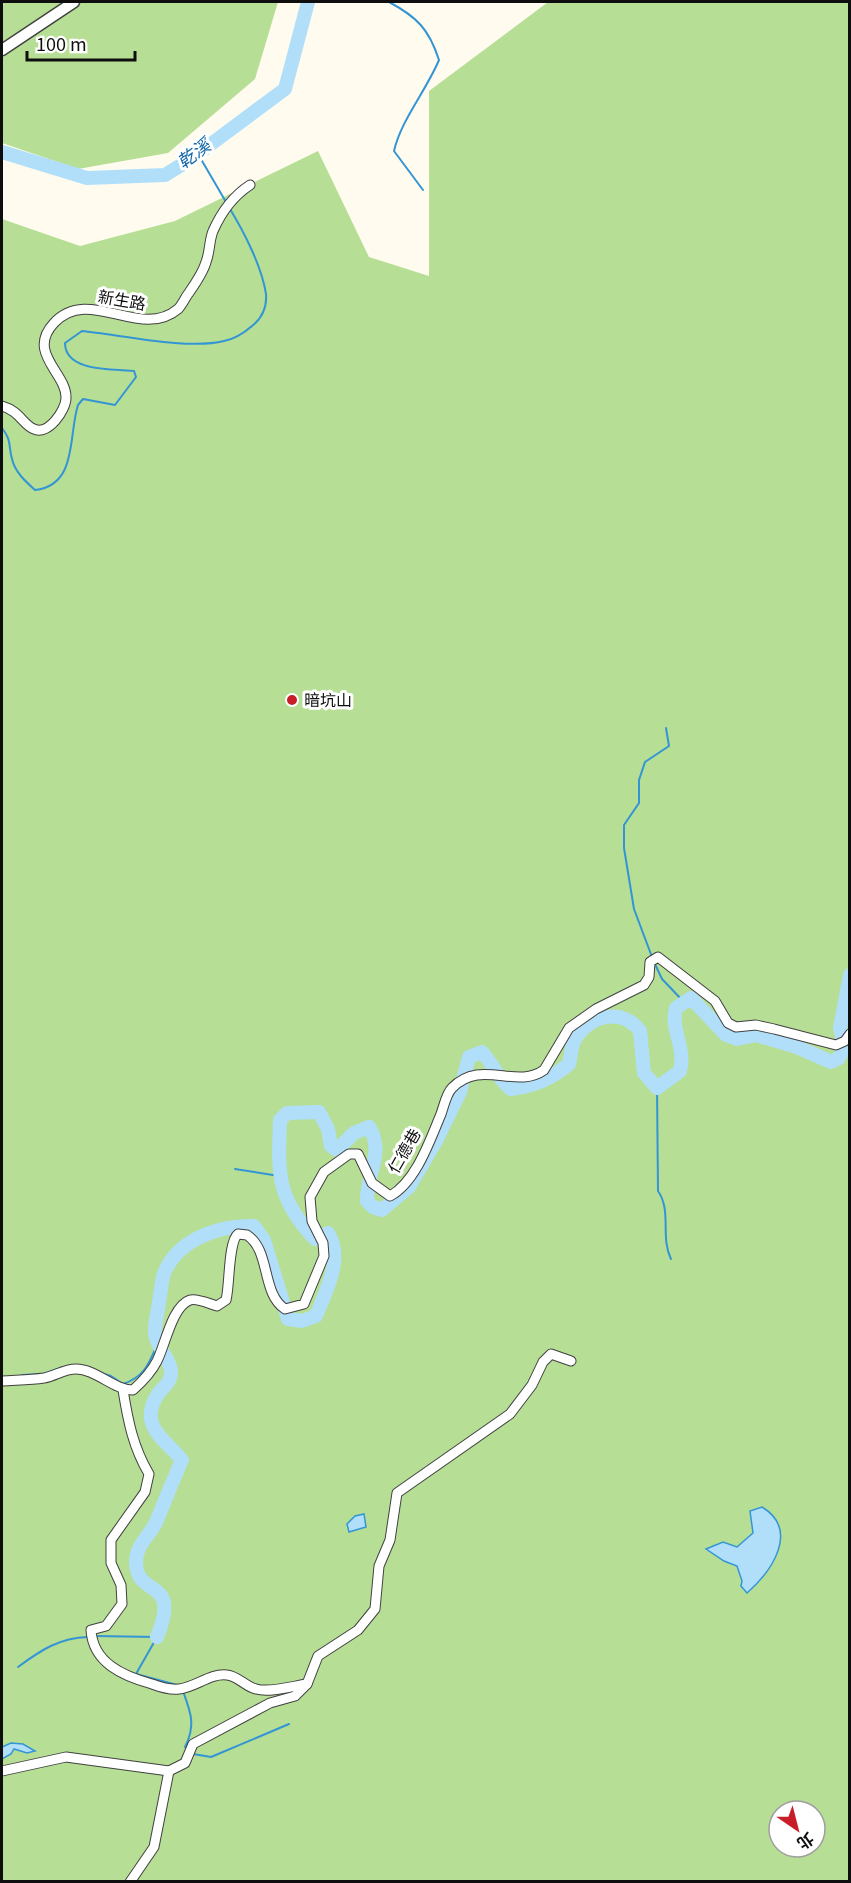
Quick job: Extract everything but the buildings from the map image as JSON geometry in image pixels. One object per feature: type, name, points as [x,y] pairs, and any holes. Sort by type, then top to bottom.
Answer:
[{"type":"street","points":[[2,50],[74,2]]},
{"type":"street","name":"新生路","points":[[2,406],[15,411],[33,429],[41,430],[54,423],[66,399],[64,388],[49,364],[45,349],[47,335],[53,324],[66,314],[83,309],[101,310],[147,321],[164,317],[179,308],[206,263],[213,231],[225,210],[231,201],[250,185]]},
{"type":"street","name":"仁德巷","points":[[123,1390],[133,1390],[148,1377],[159,1357],[177,1312],[183,1304],[194,1300],[217,1306],[226,1300],[231,1277],[232,1242],[238,1234],[247,1235],[257,1244],[276,1303],[285,1309],[304,1304],[324,1256],[323,1243],[312,1221],[310,1197],[324,1172],[349,1154],[358,1154],[371,1180],[390,1196],[396,1193],[413,1172],[451,1089],[483,1073],[520,1077],[538,1074],[544,1070],[569,1028],[596,1009],[617,1001],[644,985],[649,977],[650,962],[658,957],[715,1001],[728,1023],[736,1027],[756,1025],[836,1045],[847,1037]]},
{"type":"street","points":[[2,1771],[66,1757],[169,1771],[185,1763],[190,1751],[212,1732],[270,1704],[296,1696],[307,1684],[318,1656],[358,1630],[375,1609],[378,1566],[390,1540],[397,1493],[510,1414],[532,1385],[543,1362],[551,1354],[571,1361]]},
{"type":"street","points":[[2,1381],[46,1378],[64,1370],[78,1369],[114,1382],[123,1390],[129,1430],[137,1454],[149,1474],[144,1492],[111,1540],[111,1563],[121,1585],[122,1604],[106,1626],[91,1630],[91,1642],[113,1669],[135,1680],[176,1689],[216,1675],[230,1675],[257,1690],[307,1684]]},
{"type":"street","points":[[130,1881],[154,1847],[169,1771]]},
{"type":"green space","points":[[2,2],[278,2],[255,79],[168,153],[78,169],[2,143]]},
{"type":"green space","points":[[548,2],[849,2],[849,1881],[2,1882],[2,219],[80,246],[175,221],[318,151],[369,257],[429,276],[429,91]]},
{"type":"water","points":[[762,1507],[773,1516],[779,1527],[781,1539],[773,1562],[747,1593],[741,1586],[742,1581],[737,1566],[724,1561],[706,1549],[723,1542],[737,1547],[753,1533],[750,1511]]},
{"type":"water","points":[[364,1514],[366,1527],[349,1532],[347,1524],[355,1516]]},
{"type":"water","points":[[11,1743],[23,1744],[35,1751],[27,1753],[14,1749],[11,1754],[2,1759],[2,1747]]},
{"type":"waterway","name":"乾溪","points":[[2,152],[87,178],[165,175],[191,159],[285,89],[308,2]]},
{"type":"waterway","points":[[389,2],[421,25],[431,40],[439,60],[402,128],[394,151],[423,190]]},
{"type":"waterway","points":[[198,154],[226,202]]},
{"type":"waterway","points":[[2,428],[9,440],[13,464],[21,476],[35,490],[49,486],[65,469],[78,405],[83,399],[115,405],[136,377],[134,371],[103,369],[81,364],[67,352],[65,343],[82,331],[174,343],[209,343],[236,337],[256,323],[266,303],[264,284],[252,250],[230,209]]},
{"type":"waterway","points":[[652,957],[634,909],[624,848],[624,825],[639,803],[639,780],[645,762],[669,746],[666,728]]},
{"type":"waterway","points":[[654,962],[662,979],[683,1001]]},
{"type":"waterway","points":[[157,1637],[163,1618],[164,1605],[156,1590],[143,1581],[138,1573],[136,1562],[138,1550],[157,1520],[182,1460],[156,1432],[151,1415],[152,1405],[171,1375],[170,1366],[155,1334],[165,1271],[172,1260],[191,1242],[215,1231],[254,1226],[264,1240],[288,1319],[302,1321],[316,1316],[332,1274],[334,1253],[328,1233],[315,1239],[293,1211],[282,1184],[279,1155],[280,1120],[287,1113],[319,1112],[328,1129],[331,1146],[337,1150],[354,1133],[369,1127],[373,1136],[375,1154],[367,1201],[373,1207],[382,1210],[409,1187],[436,1141],[460,1092],[469,1057],[482,1052],[511,1089],[527,1086],[549,1078],[569,1064],[574,1041],[587,1025],[605,1017],[624,1018],[640,1031],[644,1073],[657,1088],[680,1071],[681,1054],[675,1024],[676,1008],[691,998],[726,1035],[737,1039],[756,1035],[797,1047],[831,1062],[839,1058],[845,1047],[840,1028],[850,975]]},
{"type":"waterway","points":[[657,1088],[658,1191],[664,1207],[666,1242],[671,1259]]},
{"type":"waterway","points":[[235,1169],[279,1176]]},
{"type":"waterway","points":[[101,1373],[123,1384],[130,1381],[145,1369],[157,1345]]},
{"type":"waterway","points":[[22,1375],[43,1374],[63,1367]]},
{"type":"waterway","points":[[94,1636],[157,1637]]},
{"type":"waterway","points":[[18,1667],[59,1642],[88,1637]]},
{"type":"waterway","points":[[157,1637],[136,1674],[177,1685]]},
{"type":"waterway","points":[[183,1691],[191,1719],[185,1747],[188,1750]]},
{"type":"waterway","points":[[193,1754],[211,1757],[289,1724]]},
{"type":"place","name":"暗坑山","points":[[292,700]]}]
